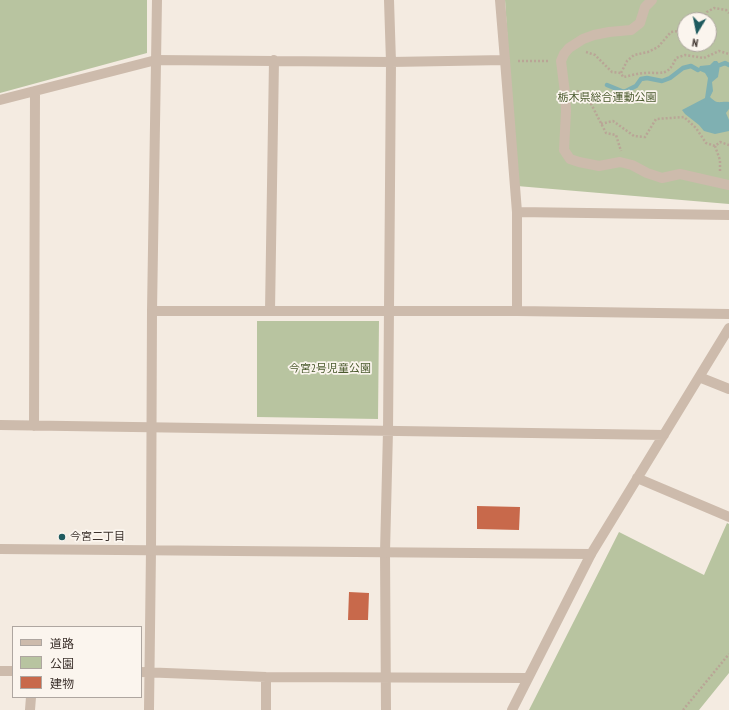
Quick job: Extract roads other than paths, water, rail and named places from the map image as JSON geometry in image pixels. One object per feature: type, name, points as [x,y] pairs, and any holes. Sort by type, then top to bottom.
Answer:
[{"type":"street","points":[[149,710],[146,672],[150,550],[157,0]]},
{"type":"street","points":[[386,710],[385,552],[388,431],[391,62],[389,0]]},
{"type":"street","points":[[500,0],[518,212],[517,311]]},
{"type":"street","points":[[652,0],[645,7],[640,23],[631,30],[594,35],[583,39],[564,54],[560,61],[565,92],[566,111],[564,150],[570,159],[579,162],[599,166],[620,162],[632,165],[662,178],[680,174],[729,185]]},
{"type":"street","points":[[0,100],[156,60],[391,62],[505,60]]},
{"type":"street","points":[[270,311],[274,60]]},
{"type":"street","points":[[34,426],[35,91]]},
{"type":"street","points":[[518,212],[729,215]]},
{"type":"street","points":[[152,311],[517,311],[729,314]]},
{"type":"street","points":[[512,710],[591,554],[729,328]]},
{"type":"street","points":[[699,377],[729,389]]},
{"type":"street","points":[[0,425],[664,435]]},
{"type":"street","points":[[637,478],[729,517]]},
{"type":"street","points":[[0,549],[591,554]]},
{"type":"street","points":[[0,671],[12,671]]},
{"type":"street","points":[[146,672],[266,677],[528,678]]},
{"type":"street","points":[[266,677],[266,710]]},
{"type":"street","points":[[30,698],[30,710]]},
{"type":"water","points":[[714,61],[717,61],[720,65],[718,77],[712,82],[713,91],[710,97],[717,102],[729,102],[729,109],[726,113],[729,120],[729,131],[715,134],[704,131],[682,110],[705,98],[708,78],[705,73],[698,70],[700,66],[710,65]]},
{"type":"waterway","points":[[720,65],[725,63],[729,65]]},
{"type":"waterway","points":[[607,85],[624,92],[636,86],[641,79],[647,78],[662,81],[670,78],[683,68],[691,66],[698,70]]},
{"type":"place","name":"今宮二丁目","points":[[62,537]]},
{"type":"park label","name":"栃木県総合運動公園","points":[[607,98]]},
{"type":"park label","name":"今宮2号児童公園","points":[[330,369]]}]
